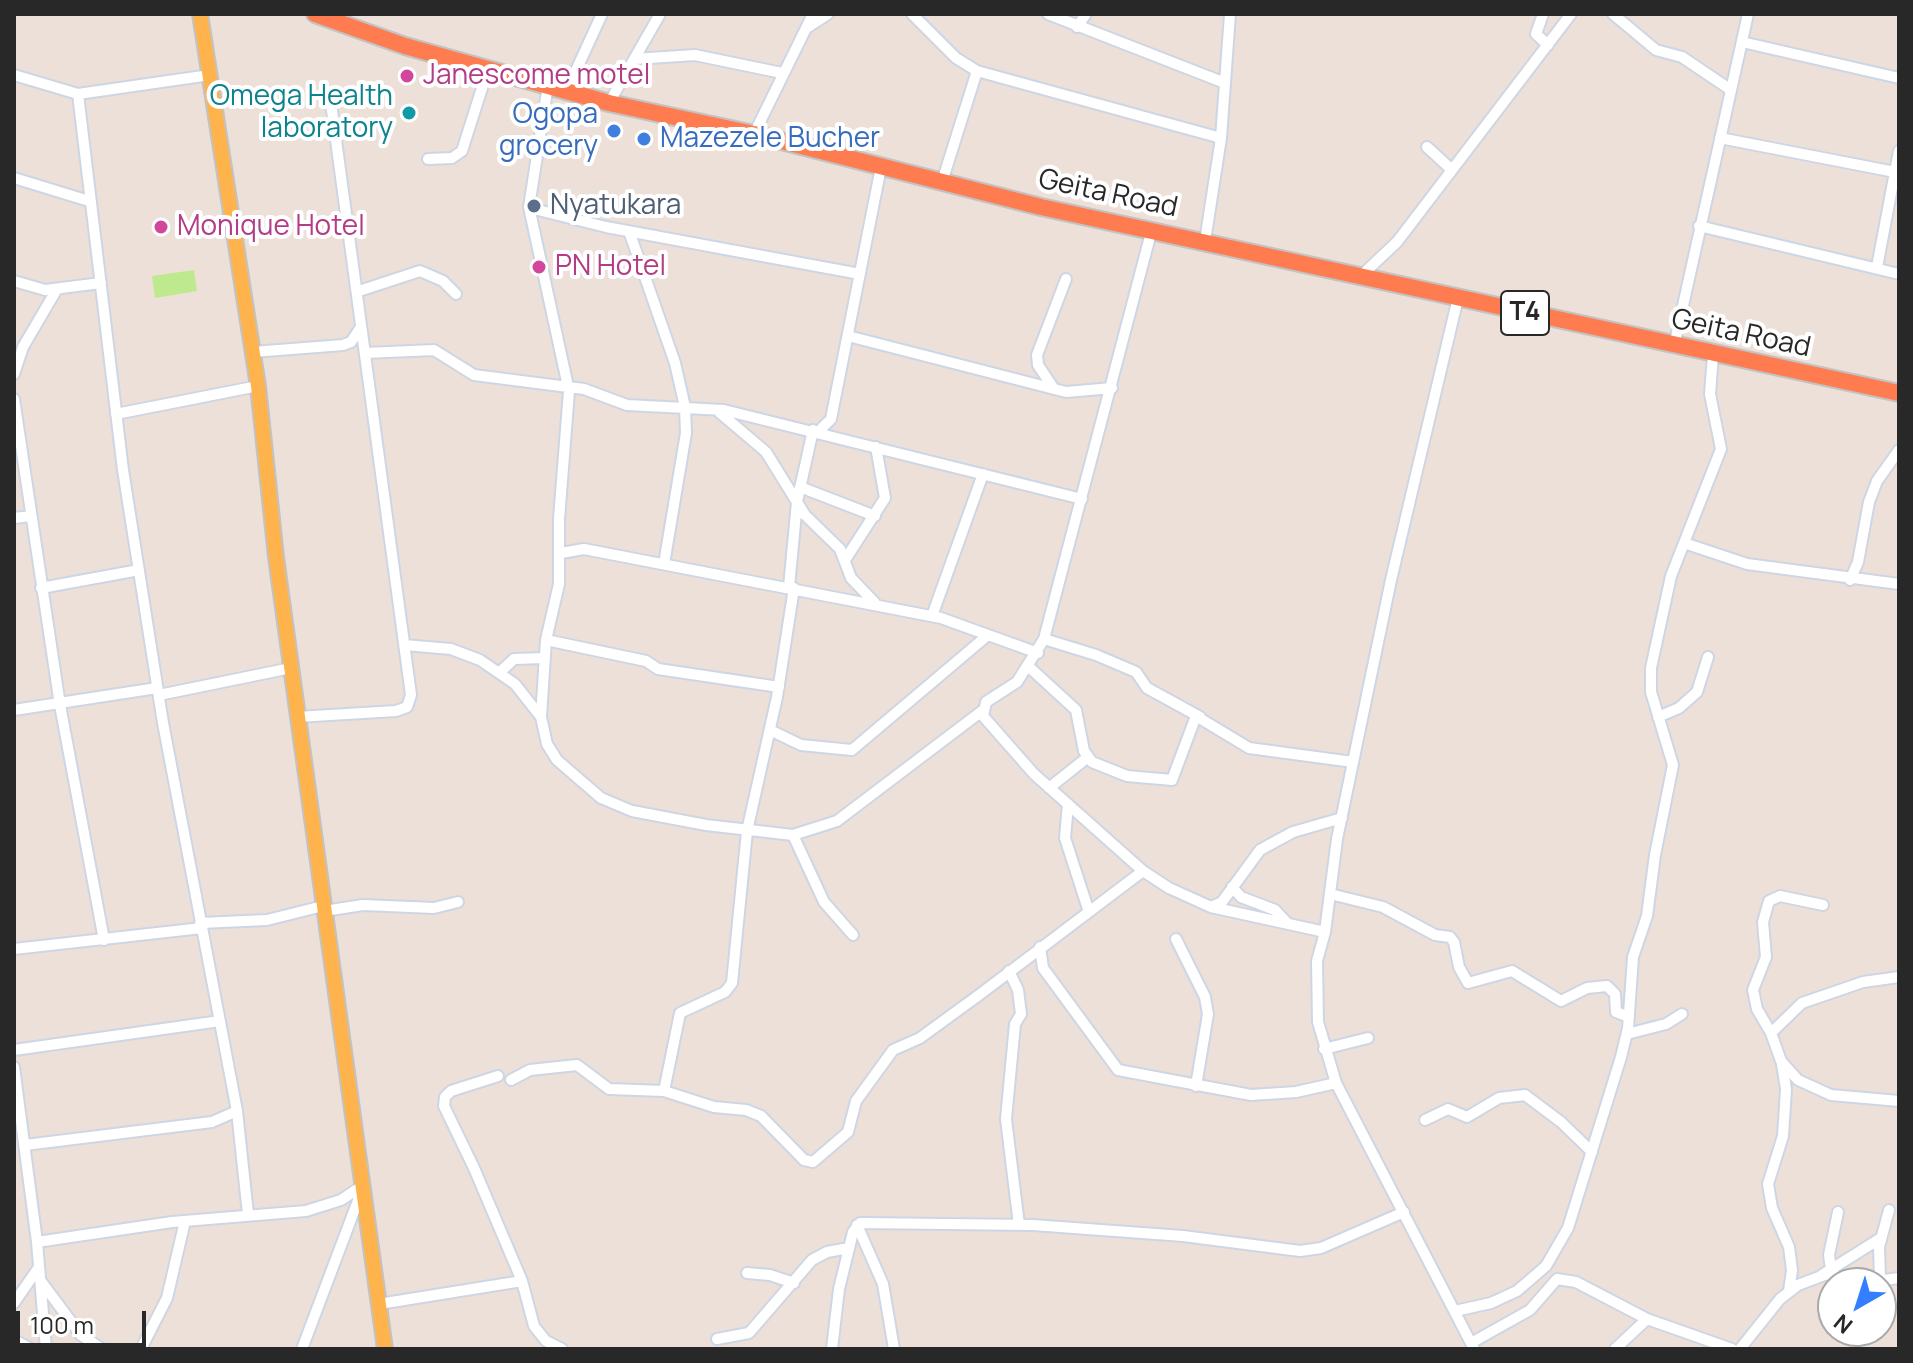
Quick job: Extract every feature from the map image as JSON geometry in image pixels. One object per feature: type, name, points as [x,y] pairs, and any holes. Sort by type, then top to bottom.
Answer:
[{"type":"highway","name":"Geita Road","points":[[317,14],[488,69],[609,103],[754,134],[942,182],[1713,355],[1899,393]]},
{"type":"main road","points":[[200,14],[258,386],[297,717],[385,1349]]},
{"type":"street","points":[[567,90],[602,14]]},
{"type":"street","points":[[609,103],[660,14]]},
{"type":"street","points":[[754,134],[813,14]]},
{"type":"street","points":[[806,28],[828,14]]},
{"type":"street","points":[[912,14],[956,58],[977,71],[1221,138]]},
{"type":"street","points":[[1048,14],[1225,83]]},
{"type":"street","points":[[1077,27],[1086,14]]},
{"type":"street","points":[[1543,14],[1536,34],[1548,45]]},
{"type":"street","points":[[1362,275],[1390,250],[1571,14]]},
{"type":"street","points":[[1613,14],[1656,50],[1682,57],[1731,90]]},
{"type":"street","points":[[1674,346],[1748,14]]},
{"type":"street","points":[[1205,241],[1221,138],[1228,15]]},
{"type":"street","points":[[1742,42],[1899,78]]},
{"type":"street","points":[[634,59],[695,55],[782,73]]},
{"type":"street","points":[[428,159],[452,158],[462,151],[488,69]]},
{"type":"street","points":[[942,182],[977,71]]},
{"type":"street","points":[[14,75],[78,94],[210,75]]},
{"type":"street","points":[[548,85],[530,208],[568,388],[559,519],[561,553],[558,590],[546,640],[541,717],[547,744],[557,760],[601,798],[644,814],[747,831],[793,835],[819,828],[846,815],[982,711],[986,702],[1017,682],[1044,639],[1152,229]]},
{"type":"street","points":[[78,94],[116,414],[139,570],[158,691],[237,1111],[248,1214]]},
{"type":"street","points":[[297,717],[396,711],[407,707],[411,695],[361,327],[359,291],[331,103]]},
{"type":"street","points":[[1720,138],[1895,172]]},
{"type":"street","points":[[1427,147],[1452,170]]},
{"type":"street","points":[[1877,267],[1899,151]]},
{"type":"street","points":[[664,1091],[680,1013],[725,992],[732,983],[747,831],[779,687],[797,502],[815,431],[831,419],[881,167]]},
{"type":"street","points":[[14,178],[89,201]]},
{"type":"street","points":[[530,208],[629,231],[860,274]]},
{"type":"street","points":[[1699,226],[1899,274]]},
{"type":"street","points":[[629,231],[675,363],[685,407],[686,433],[664,564]]},
{"type":"street","points":[[359,291],[420,271],[443,281],[456,294]]},
{"type":"street","points":[[1054,389],[1038,365],[1037,355],[1066,279]]},
{"type":"street","points":[[14,281],[36,289],[101,283]]},
{"type":"street","points":[[14,374],[23,347],[57,289]]},
{"type":"street","points":[[1458,298],[1391,580],[1342,818],[1325,932],[1317,961],[1318,1022],[1324,1049],[1336,1083],[1473,1346],[1530,1310],[1557,1279],[1576,1282],[1647,1319],[1732,1349]]},
{"type":"street","points":[[348,344],[361,327]]},
{"type":"street","points":[[848,336],[1054,389],[1076,392],[1112,388]]},
{"type":"street","points":[[253,352],[348,344],[365,350],[434,350],[474,375],[584,389],[627,405],[716,409],[1082,499]]},
{"type":"street","points":[[1455,1311],[1491,1303],[1517,1291],[1546,1266],[1568,1228],[1627,1034],[1633,957],[1650,905],[1655,855],[1673,765],[1667,736],[1651,692],[1651,668],[1671,576],[1721,449],[1710,394],[1713,355]]},
{"type":"street","points":[[116,414],[258,386]]},
{"type":"street","points":[[14,399],[60,705],[104,940]]},
{"type":"street","points":[[716,409],[766,452],[797,502],[845,560],[851,578],[877,605]]},
{"type":"street","points":[[845,560],[886,495],[876,447]]},
{"type":"street","points":[[1850,580],[1858,562],[1869,502],[1881,472],[1899,450]]},
{"type":"street","points":[[932,616],[983,474]]},
{"type":"street","points":[[800,487],[875,516]]},
{"type":"street","points":[[14,518],[31,516]]},
{"type":"street","points":[[1684,543],[1730,560],[1850,580],[1899,584]]},
{"type":"street","points":[[561,553],[584,549],[932,616],[1038,653]]},
{"type":"street","points":[[41,588],[139,570]]},
{"type":"street","points":[[770,730],[801,745],[852,750],[988,635]]},
{"type":"street","points":[[1044,639],[1136,672],[1147,688],[1249,748],[1353,762]]},
{"type":"street","points":[[546,640],[646,661],[658,669],[779,687]]},
{"type":"street","points":[[405,645],[464,653],[500,672],[528,697],[541,717]]},
{"type":"street","points":[[1658,717],[1679,708],[1697,692],[1708,657]]},
{"type":"street","points":[[500,672],[514,659],[545,658]]},
{"type":"street","points":[[1029,667],[1076,710],[1088,757],[1096,765],[1127,776],[1171,781],[1191,724],[1196,716],[1200,717]]},
{"type":"street","points":[[14,710],[158,691],[291,668]]},
{"type":"street","points":[[982,711],[995,732],[1049,788],[1143,871],[1192,900],[1211,907],[1325,932]]},
{"type":"street","points":[[1049,788],[1088,757]]},
{"type":"street","points":[[1068,804],[1065,838],[1089,912]]},
{"type":"street","points":[[1211,907],[1222,902],[1260,850],[1293,832],[1342,818]]},
{"type":"street","points":[[793,835],[824,902],[853,935]]},
{"type":"street","points":[[511,1080],[530,1070],[577,1065],[609,1089],[664,1091],[714,1107],[755,1113],[804,1160],[813,1162],[848,1132],[856,1101],[887,1055],[920,1038],[1143,871]]},
{"type":"street","points":[[1232,887],[1241,897],[1275,910],[1288,924]]},
{"type":"street","points":[[1330,894],[1383,907],[1435,935],[1450,937],[1459,967],[1468,983],[1512,971],[1561,1001],[1587,988],[1607,986],[1615,994],[1616,1012],[1629,1017]]},
{"type":"street","points":[[1789,1291],[1792,1270],[1789,1247],[1772,1208],[1768,1184],[1783,1136],[1786,1108],[1781,1061],[1771,1033],[1757,1009],[1753,990],[1767,953],[1763,922],[1766,905],[1780,896],[1823,905]]},
{"type":"street","points":[[14,949],[104,940],[201,925],[267,920],[323,908],[363,905],[434,908],[458,902]]},
{"type":"street","points":[[1176,939],[1205,997],[1208,1014],[1196,1086]]},
{"type":"street","points":[[1040,947],[1043,968],[1115,1068],[1251,1095],[1296,1092],[1336,1083]]},
{"type":"street","points":[[1009,971],[1018,990],[1021,1014],[1015,1024],[1006,1119],[1019,1225]]},
{"type":"street","points":[[1771,1033],[1802,1003],[1863,982],[1899,977]]},
{"type":"street","points":[[1627,1034],[1666,1024],[1682,1014]]},
{"type":"street","points":[[14,1050],[220,1021]]},
{"type":"street","points":[[1324,1049],[1368,1038]]},
{"type":"street","points":[[1781,1061],[1798,1080],[1818,1091],[1899,1101]]},
{"type":"street","points":[[14,1067],[37,1242],[46,1349]]},
{"type":"street","points":[[498,1076],[451,1091],[445,1097],[444,1106],[522,1281],[534,1326],[546,1341],[562,1349]]},
{"type":"street","points":[[1425,1120],[1448,1109],[1467,1117],[1499,1098],[1525,1095],[1561,1122],[1592,1152]]},
{"type":"street","points":[[25,1145],[212,1122],[237,1111]]},
{"type":"street","points":[[37,1242],[185,1221],[316,1209],[362,1188]]},
{"type":"street","points":[[302,1349],[362,1188]]},
{"type":"street","points":[[1878,1267],[1881,1238],[1889,1210]]},
{"type":"street","points":[[857,1225],[878,1221],[1019,1225],[1183,1236],[1300,1251],[1321,1248],[1404,1212]]},
{"type":"street","points":[[1831,1267],[1829,1255],[1838,1212]]},
{"type":"street","points":[[141,1349],[167,1298],[185,1221]]},
{"type":"street","points":[[832,1349],[837,1299],[857,1225]]},
{"type":"street","points":[[857,1225],[883,1284],[894,1349]]},
{"type":"street","points":[[1834,1267],[1881,1238]]},
{"type":"street","points":[[717,1339],[749,1333],[820,1255],[849,1248]]},
{"type":"street","points":[[14,1303],[39,1267]]},
{"type":"street","points":[[747,1273],[770,1275],[794,1283]]},
{"type":"street","points":[[1740,1349],[1789,1291],[1817,1277]]},
{"type":"street","points":[[40,1280],[81,1335],[102,1349]]},
{"type":"street","points":[[379,1304],[522,1281]]},
{"type":"street","points":[[1615,1349],[1647,1319]]},
{"type":"street","points":[[14,1340],[31,1349]]},
{"type":"green space","points":[[194,270],[197,291],[155,298],[152,276]]},
{"type":"place","name":"Janescome motel","points":[[407,76]]},
{"type":"place","name":"Omega Health laboratory","points":[[409,113]]},
{"type":"place","name":"Ogopa grocery","points":[[614,131]]},
{"type":"place","name":"Mazezele Bucher","points":[[644,139]]},
{"type":"place","name":"Nyatukara","points":[[534,206]]},
{"type":"place","name":"Monique Hotel","points":[[161,227]]},
{"type":"place","name":"PN Hotel","points":[[539,267]]}]
